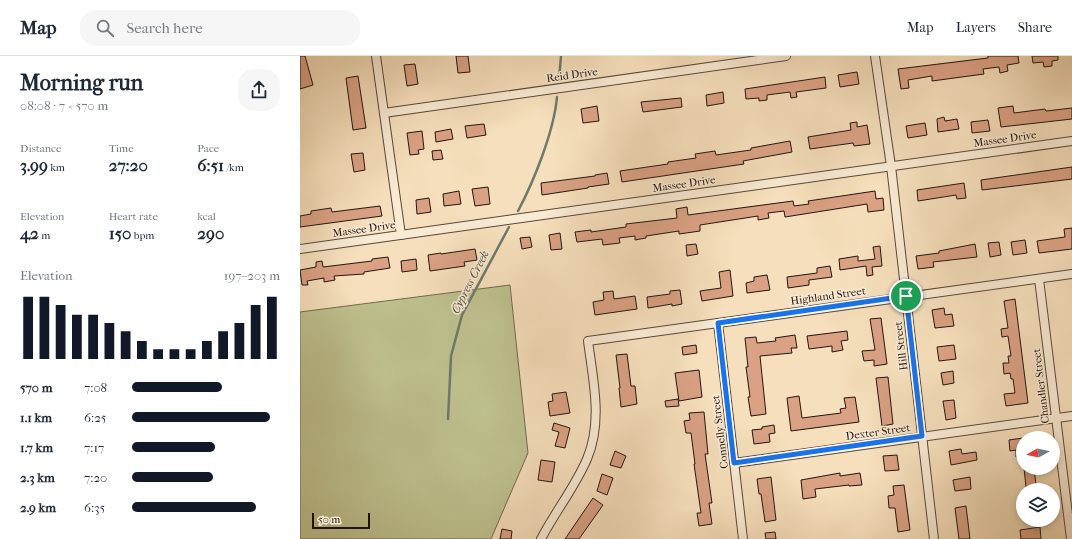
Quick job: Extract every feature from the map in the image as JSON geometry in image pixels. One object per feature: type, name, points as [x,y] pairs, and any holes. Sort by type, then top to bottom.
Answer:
[{"type":"street","points":[[376,56],[401,235]]},
{"type":"street","name":"Reid Drive","points":[[384,113],[786,56]]},
{"type":"street","name":"Hill Street","points":[[875,56],[891,166],[934,539]]},
{"type":"street","name":"Massee Drive","points":[[300,249],[1072,141]]},
{"type":"street","name":"Highland Street","points":[[541,539],[580,473],[592,445],[596,412],[588,341],[1072,274]]},
{"type":"street","name":"Chandler Street","points":[[1040,278],[1070,539]]},
{"type":"street","name":"Connelly Street","points":[[718,323],[743,539]]},
{"type":"street","name":"Dexter Street","points":[[734,463],[1072,416]]},
{"type":"green space","points":[[510,285],[528,453],[491,539],[300,539],[300,312]]},
{"type":"building","points":[[300,56],[305,56],[313,85],[300,89]]},
{"type":"building","points":[[456,56],[468,56],[470,72],[458,73]]},
{"type":"building","points":[[988,56],[1018,56],[1019,63],[1007,65],[1008,71],[1000,73],[999,67],[983,69],[984,74],[932,81],[932,76],[908,80],[909,88],[901,89],[898,69],[988,58]]},
{"type":"building","points":[[1032,56],[1058,56],[1058,60],[1052,61],[1052,66],[1044,67],[1043,62],[1033,63]]},
{"type":"building","points":[[415,64],[418,84],[407,86],[404,65]]},
{"type":"building","points":[[857,72],[859,84],[840,87],[838,75]]},
{"type":"building","points":[[358,76],[366,128],[353,130],[346,78]]},
{"type":"building","points":[[825,77],[826,88],[796,92],[797,97],[791,98],[790,92],[767,95],[767,100],[759,101],[759,98],[746,99],[745,89]]},
{"type":"building","points":[[723,92],[724,103],[707,106],[706,95]]},
{"type":"building","points":[[681,98],[682,107],[643,112],[641,102]]},
{"type":"building","points":[[597,106],[599,121],[583,123],[581,109]]},
{"type":"building","points":[[1013,106],[1014,113],[1045,109],[1046,111],[1072,108],[1072,119],[1001,127],[998,108]]},
{"type":"building","points":[[944,117],[945,121],[957,119],[959,129],[938,132],[937,119]]},
{"type":"building","points":[[988,120],[990,131],[972,133],[971,122]]},
{"type":"building","points":[[857,122],[857,127],[867,125],[870,144],[854,146],[853,143],[810,149],[808,137],[851,130],[850,123]]},
{"type":"building","points":[[925,123],[927,135],[908,138],[906,126]]},
{"type":"building","points":[[484,124],[486,135],[467,138],[465,126]]},
{"type":"building","points":[[451,129],[453,139],[436,142],[435,132]]},
{"type":"building","points":[[422,131],[424,149],[418,150],[419,154],[410,155],[407,133]]},
{"type":"building","points":[[790,141],[792,152],[743,161],[744,164],[622,182],[620,171],[696,158],[695,154],[715,151],[716,155],[751,150],[751,148]]},
{"type":"building","points":[[441,150],[443,159],[433,160],[432,151]]},
{"type":"building","points":[[363,153],[365,170],[354,172],[351,154]]},
{"type":"building","points":[[1072,167],[1072,179],[982,190],[981,180]]},
{"type":"building","points":[[607,173],[609,184],[542,195],[541,183]]},
{"type":"building","points":[[964,183],[966,198],[957,199],[956,195],[918,201],[917,190]]},
{"type":"building","points":[[488,187],[490,204],[475,206],[472,189]]},
{"type":"building","points":[[459,191],[461,204],[444,206],[443,194]]},
{"type":"building","points":[[875,191],[876,199],[883,198],[884,210],[868,212],[867,204],[785,217],[784,211],[768,213],[769,218],[758,220],[758,216],[700,225],[700,231],[679,234],[679,231],[646,236],[646,238],[635,240],[635,236],[619,238],[620,243],[603,245],[602,239],[577,242],[575,232],[591,230],[591,232],[626,227],[626,224],[677,218],[676,209],[687,207],[688,215],[793,201],[794,206],[809,204],[808,201]]},
{"type":"building","points":[[429,198],[431,212],[417,214],[416,200]]},
{"type":"building","points":[[380,206],[382,216],[300,227],[300,216],[311,214],[311,211],[331,208],[332,212]]},
{"type":"building","points":[[1072,228],[1072,249],[1039,253],[1037,241],[1065,237],[1064,229]]},
{"type":"building","points":[[560,233],[562,249],[551,250],[549,235]]},
{"type":"building","points":[[530,237],[532,247],[522,249],[520,238]]},
{"type":"building","points":[[1025,240],[1027,253],[1013,255],[1011,242]]},
{"type":"building","points":[[999,242],[1001,255],[990,257],[988,243]]},
{"type":"building","points":[[696,244],[698,254],[687,256],[686,245]]},
{"type":"building","points":[[975,244],[977,257],[933,262],[934,267],[918,269],[916,256],[939,253],[939,251]]},
{"type":"building","points":[[880,246],[882,266],[872,267],[873,275],[867,276],[866,266],[840,270],[839,259],[858,256],[858,261],[875,259],[873,247]]},
{"type":"building","points":[[475,249],[477,260],[464,262],[465,266],[430,271],[428,255]]},
{"type":"building","points":[[388,257],[390,268],[364,272],[364,274],[334,276],[335,280],[324,282],[324,278],[307,281],[308,285],[302,285],[300,270],[316,267],[316,262],[322,261],[323,267],[372,261],[372,259]]},
{"type":"building","points":[[416,259],[417,270],[402,272],[401,261]]},
{"type":"building","points":[[830,266],[832,277],[809,280],[809,285],[788,288],[787,277],[817,273],[817,268]]},
{"type":"building","points":[[730,270],[733,296],[702,301],[700,291],[721,288],[719,272]]},
{"type":"building","points":[[767,275],[770,290],[747,293],[746,283],[754,281],[754,277]]},
{"type":"building","points":[[680,290],[682,304],[648,308],[647,297],[670,294],[670,291]]},
{"type":"building","points":[[613,291],[614,299],[635,296],[637,309],[595,315],[593,302],[604,300],[603,292]]},
{"type":"building","points":[[1015,299],[1028,403],[1006,406],[1004,394],[1015,393],[1013,379],[1011,379],[1010,373],[1004,374],[1003,363],[1009,363],[1008,356],[1011,356],[1008,336],[1002,337],[1001,329],[1008,328],[1004,301]]},
{"type":"building","points":[[944,308],[945,315],[952,314],[954,326],[935,328],[932,310]]},
{"type":"building","points":[[881,318],[887,364],[874,366],[874,360],[864,361],[862,351],[875,350],[870,319]]},
{"type":"building","points":[[847,331],[848,340],[841,341],[843,350],[832,352],[832,346],[809,349],[807,336]]},
{"type":"building","points":[[795,335],[797,348],[791,348],[792,353],[760,356],[766,414],[751,416],[748,397],[750,397],[746,367],[748,367],[745,338],[756,337],[757,343],[776,341],[775,338]]},
{"type":"building","points":[[696,345],[697,353],[683,355],[682,347]]},
{"type":"building","points":[[954,345],[956,359],[939,361],[937,347]]},
{"type":"building","points":[[627,354],[631,386],[635,386],[637,404],[621,407],[616,355]]},
{"type":"building","points":[[699,370],[702,397],[679,401],[675,373]]},
{"type":"building","points":[[953,371],[954,383],[943,385],[941,373]]},
{"type":"building","points":[[888,377],[893,424],[882,426],[876,378]]},
{"type":"building","points":[[566,392],[570,413],[550,416],[548,402],[553,401],[552,394]]},
{"type":"building","points":[[799,396],[802,418],[841,413],[840,409],[846,408],[844,398],[855,397],[859,422],[791,431],[787,398]]},
{"type":"building","points":[[678,399],[679,406],[666,407],[665,401]]},
{"type":"building","points":[[954,400],[956,418],[946,420],[943,401]]},
{"type":"building","points":[[704,412],[708,454],[705,454],[712,503],[709,503],[712,524],[699,526],[697,513],[701,513],[691,433],[686,433],[684,421],[690,420],[689,413]]},
{"type":"building","points":[[554,423],[570,428],[565,448],[555,446],[559,432],[552,430]]},
{"type":"building","points":[[774,425],[775,433],[769,434],[770,442],[754,444],[752,430],[762,429],[762,427]]},
{"type":"building","points":[[1016,439],[1016,450],[1010,451],[1009,440]]},
{"type":"building","points":[[961,449],[962,454],[976,452],[977,460],[951,465],[949,451]]},
{"type":"building","points":[[615,451],[626,456],[621,468],[610,465]]},
{"type":"building","points":[[897,455],[899,470],[885,471],[883,456]]},
{"type":"building","points":[[541,460],[555,462],[552,482],[538,480]]},
{"type":"building","points":[[840,473],[840,476],[860,473],[862,485],[815,489],[816,497],[803,499],[801,480]]},
{"type":"building","points":[[602,474],[613,478],[607,495],[597,491]]},
{"type":"building","points":[[1025,475],[1035,475],[1036,483],[1026,483]]},
{"type":"building","points":[[771,477],[776,520],[765,522],[757,479]]},
{"type":"building","points":[[970,477],[971,489],[955,491],[953,480]]},
{"type":"building","points":[[904,485],[910,530],[898,532],[895,508],[889,508],[888,496],[894,495],[893,486]]},
{"type":"building","points":[[593,498],[603,505],[579,539],[565,539]]},
{"type":"building","points":[[966,506],[970,539],[959,539],[955,508]]},
{"type":"building","points":[[1040,527],[1041,539],[1021,539],[1020,530]]},
{"type":"building","points":[[502,529],[512,531],[511,539],[500,539]]},
{"type":"building","points":[[775,532],[776,539],[766,539],[765,533]]},
{"type":"waterway","name":"Cypress Creek","points":[[559,80],[561,56]]},
{"type":"waterway","name":"Cypress Creek","points":[[518,211],[548,140],[557,97]]},
{"type":"waterway","name":"Cypress Creek","points":[[448,419],[451,356],[462,315],[509,227]]},
{"type":"route","points":[[906,296],[922,436],[734,463],[718,323],[906,296]]}]
